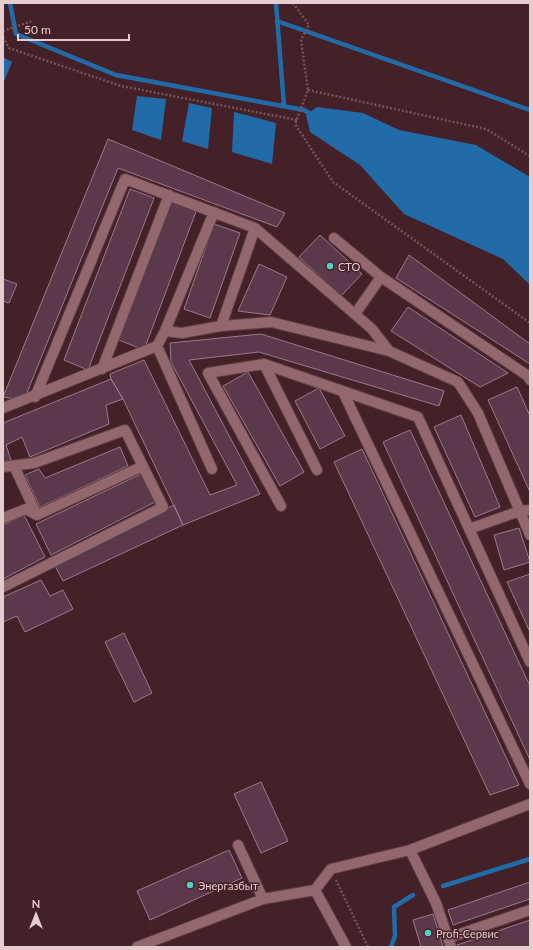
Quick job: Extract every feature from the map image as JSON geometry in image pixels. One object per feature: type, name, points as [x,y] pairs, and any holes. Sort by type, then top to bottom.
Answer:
[{"type":"lane","points":[[35,397],[125,179],[255,228],[372,329],[389,351]]},
{"type":"lane","points":[[102,369],[169,195]]},
{"type":"lane","points":[[3,408],[35,397],[157,346],[165,331],[214,212]]},
{"type":"lane","points":[[221,326],[255,228]]},
{"type":"lane","points":[[334,238],[381,277],[528,376],[530,380]]},
{"type":"lane","points":[[355,314],[381,277]]},
{"type":"lane","points":[[165,331],[182,332],[221,326],[271,322],[389,351],[458,382],[478,413],[525,511],[530,536]]},
{"type":"lane","points":[[157,346],[212,469]]},
{"type":"lane","points":[[264,364],[317,470]]},
{"type":"lane","points":[[281,506],[208,373],[264,364],[418,417],[530,662]]},
{"type":"lane","points":[[343,392],[530,784]]},
{"type":"lane","points":[[3,467],[34,463],[125,430],[163,507],[3,587]]},
{"type":"lane","points":[[14,466],[37,515]]},
{"type":"lane","points":[[37,515],[143,466]]},
{"type":"lane","points":[[3,518],[26,509],[37,515]]},
{"type":"lane","points":[[469,529],[525,511]]},
{"type":"lane","points":[[137,947],[263,899],[315,890],[331,869],[410,850],[530,804]]},
{"type":"lane","points":[[238,845],[263,899]]},
{"type":"lane","points":[[410,850],[436,903],[450,942],[530,910]]},
{"type":"lane","points":[[315,890],[346,947]]},
{"type":"path","points":[[293,3],[308,25],[301,40],[308,90],[306,99],[295,124],[333,182],[530,323]]},
{"type":"path","points":[[3,31],[32,21]]},
{"type":"path","points":[[3,37],[9,48],[121,86],[297,120]]},
{"type":"path","points":[[308,90],[486,129],[530,156]]},
{"type":"path","points":[[331,869],[368,947]]},
{"type":"water","points":[[3,57],[12,62],[3,84]]},
{"type":"water","points":[[137,96],[166,99],[161,140],[132,130]]},
{"type":"water","points":[[189,103],[212,108],[208,149],[182,141]]},
{"type":"water","points":[[317,107],[363,113],[399,130],[476,145],[530,177],[530,285],[503,259],[404,214],[360,165],[310,132],[306,115]]},
{"type":"water","points":[[234,112],[276,123],[272,164],[232,152]]},
{"type":"building","points":[[108,139],[285,213],[277,227],[118,168],[24,400],[3,397]]},
{"type":"building","points":[[130,189],[154,198],[88,370],[64,360]]},
{"type":"building","points":[[172,200],[197,209],[144,350],[119,340]]},
{"type":"building","points":[[214,224],[240,233],[210,318],[184,309]]},
{"type":"building","name":"СТО","points":[[320,235],[362,274],[341,296],[299,257]]},
{"type":"building","points":[[409,255],[530,344],[530,364],[396,278]]},
{"type":"building","points":[[259,264],[287,277],[270,315],[238,311]]},
{"type":"building","points":[[3,279],[17,284],[9,303],[3,301]]},
{"type":"building","points":[[408,307],[508,373],[480,387],[391,331]]},
{"type":"building","points":[[261,334],[444,391],[439,406],[259,352],[189,360],[260,494],[183,525],[123,399],[111,379],[110,374],[144,360],[210,495],[237,485],[171,362],[170,343]]},
{"type":"building","points":[[248,372],[304,472],[280,486],[223,386]]},
{"type":"building","points":[[111,379],[123,399],[106,405],[109,424],[30,457],[22,437],[6,445],[11,460],[3,462],[3,423]]},
{"type":"building","points":[[517,387],[530,416],[530,492],[488,400]]},
{"type":"building","points":[[319,388],[345,436],[320,449],[295,401]]},
{"type":"building","points":[[461,415],[500,507],[475,517],[434,427]]},
{"type":"building","points":[[410,430],[530,686],[530,760],[383,442]]},
{"type":"building","points":[[120,447],[128,466],[40,507],[25,475],[39,469],[45,478]]},
{"type":"building","points":[[362,449],[519,785],[490,795],[334,462]]},
{"type":"building","points":[[143,473],[159,500],[51,555],[36,524]]},
{"type":"building","points":[[174,505],[183,525],[63,581],[54,564]]},
{"type":"building","points":[[24,515],[45,557],[3,579],[3,525]]},
{"type":"building","points":[[519,528],[530,562],[504,570],[494,535]]},
{"type":"building","points":[[530,574],[530,632],[507,582]]},
{"type":"building","points":[[41,580],[50,596],[63,590],[73,609],[25,632],[17,616],[3,622],[3,597]]},
{"type":"building","points":[[124,633],[152,693],[134,702],[105,642]]},
{"type":"building","points":[[261,782],[288,841],[261,853],[234,794]]},
{"type":"building","name":"Энергазбыт","points":[[229,850],[242,878],[150,920],[137,891]]},
{"type":"building","points":[[530,882],[530,899],[453,925],[448,910]]},
{"type":"building","name":"Profi-Сервис","points":[[433,914],[443,947],[421,947],[413,920]]},
{"type":"building","points":[[530,920],[530,947],[458,947],[457,945]]},
{"type":"waterway","points":[[10,3],[16,34],[116,75],[304,110],[314,116]]},
{"type":"waterway","points":[[276,3],[284,106]]},
{"type":"waterway","points":[[277,21],[530,110]]},
{"type":"waterway","points":[[443,886],[530,859]]},
{"type":"waterway","points":[[391,947],[395,936],[394,907],[413,895]]},
{"type":"place","name":"СТО","points":[[330,266]]},
{"type":"place","name":"Энергазбыт","points":[[190,885]]},
{"type":"place","name":"Profi-Сервис","points":[[428,933]]}]
